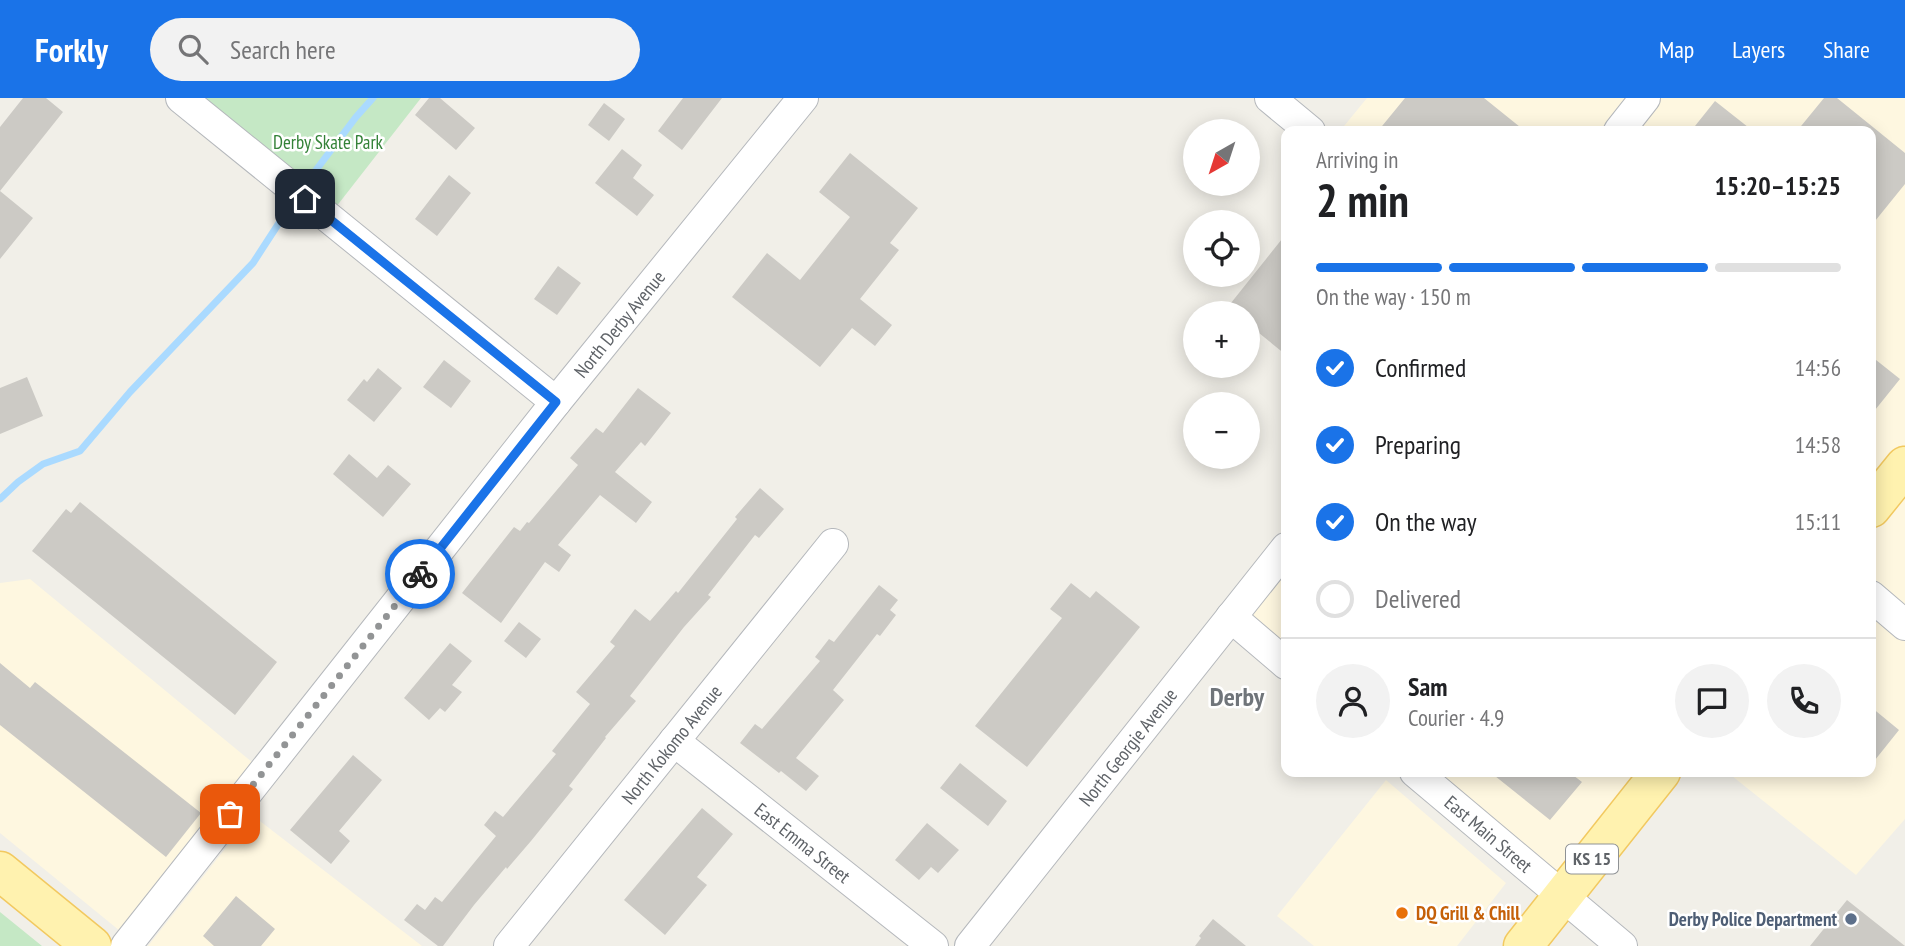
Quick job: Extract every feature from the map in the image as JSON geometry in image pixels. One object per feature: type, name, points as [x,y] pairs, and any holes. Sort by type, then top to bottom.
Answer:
[{"type":"main road","points":[[1876,502],[1905,466]]},
{"type":"main road","name":"KS 15","points":[[1523,946],[1657,777]]},
{"type":"main road","points":[[0,871],[92,946]]},
{"type":"street","points":[[181,98],[556,402]]},
{"type":"street","name":"North Derby Avenue","points":[[126,946],[556,402],[803,98]]},
{"type":"street","points":[[1270,98],[1304,126]]},
{"type":"street","points":[[1623,126],[1645,98]]},
{"type":"street","name":"North Kokomo Avenue","points":[[509,946],[833,544]]},
{"type":"street","name":"North Georgie Avenue","points":[[970,946],[1281,554]]},
{"type":"street","points":[[1876,600],[1905,625]]},
{"type":"street","points":[[1231,617],[1281,660]]},
{"type":"street","name":"East Emma Street","points":[[674,741],[933,946]]},
{"type":"street","name":"East Main Street","points":[[1421,777],[1622,946]]},
{"type":"shaded area","points":[[1367,98],[1905,98],[1905,819],[1856,875],[1733,777],[1876,777],[1876,126],[1344,126]]},
{"type":"shaded area","points":[[1281,554],[1281,660],[1231,617]]},
{"type":"shaded area","points":[[30,579],[264,772],[131,940],[0,833],[0,583]]},
{"type":"shaded area","points":[[1421,777],[1657,777],[1562,895]]},
{"type":"shaded area","points":[[1386,780],[1506,883],[1457,946],[1314,946],[1277,916]]},
{"type":"shaded area","points":[[252,815],[422,946],[148,946]]},
{"type":"green space","name":"Derby Skate Park","points":[[202,98],[421,98],[336,207]]},
{"type":"green space","points":[[0,912],[42,946],[0,946]]},
{"type":"building","points":[[23,98],[46,98],[63,112],[0,191],[0,127]]},
{"type":"building","points":[[429,98],[440,98],[475,128],[456,150],[415,115]]},
{"type":"building","points":[[683,98],[722,98],[682,150],[658,131]]},
{"type":"building","points":[[1405,98],[1484,98],[1519,126],[1382,126]]},
{"type":"building","points":[[1824,98],[1837,98],[1872,126],[1801,126]]},
{"type":"building","points":[[1715,101],[1747,126],[1695,126]]},
{"type":"building","points":[[604,103],[625,119],[609,141],[588,125]]},
{"type":"building","points":[[1876,130],[1905,153],[1905,184],[1876,220]]},
{"type":"building","points":[[622,149],[642,165],[633,178],[654,195],[637,216],[595,183]]},
{"type":"building","points":[[850,153],[918,208],[890,243],[899,250],[860,299],[892,325],[875,346],[852,328],[820,367],[732,297],[767,253],[800,280],[850,217],[819,192]]},
{"type":"building","points":[[449,175],[471,193],[437,236],[415,219]]},
{"type":"building","points":[[0,191],[33,218],[0,259]]},
{"type":"building","points":[[1281,240],[1281,351],[1260,334],[1260,301],[1233,301],[1244,287],[1260,287],[1260,267]]},
{"type":"building","points":[[558,266],[581,283],[557,315],[534,299]]},
{"type":"building","points":[[444,360],[471,381],[451,408],[423,387]]},
{"type":"building","points":[[1876,360],[1900,379],[1876,409]]},
{"type":"building","points":[[378,368],[402,388],[374,422],[347,400],[364,379],[367,382]]},
{"type":"building","points":[[27,377],[43,416],[0,434],[0,388]]},
{"type":"building","points":[[638,388],[671,413],[645,446],[641,442],[615,472],[652,502],[636,523],[600,495],[558,545],[571,555],[559,572],[545,562],[501,623],[462,593],[514,527],[520,531],[529,523],[578,465],[570,458],[596,428],[603,433]]},
{"type":"building","points":[[349,454],[377,478],[388,465],[411,484],[383,517],[333,474]]},
{"type":"building","points":[[760,488],[784,509],[759,538],[755,535],[708,595],[711,597],[630,696],[636,701],[569,786],[573,789],[474,905],[443,946],[438,946],[404,920],[417,904],[425,910],[435,897],[442,902],[496,836],[484,825],[495,811],[503,817],[556,754],[552,751],[590,704],[576,692],[615,646],[610,642],[635,609],[650,621],[676,591],[678,593]]},
{"type":"building","points":[[80,502],[277,662],[235,715],[32,551],[66,509],[71,513]]},
{"type":"building","points":[[1071,583],[1090,598],[1096,591],[1140,627],[1027,767],[975,726],[1062,618],[1050,609]]},
{"type":"building","points":[[879,585],[898,600],[890,610],[896,615],[880,636],[877,634],[833,690],[844,700],[796,758],[819,776],[806,791],[740,743],[755,724],[762,729],[820,661],[815,657],[829,639],[834,642]]},
{"type":"building","points":[[519,622],[541,639],[526,658],[504,641]]},
{"type":"building","points":[[450,643],[472,661],[452,685],[462,692],[445,712],[440,708],[429,720],[404,698]]},
{"type":"building","points":[[0,663],[30,688],[35,682],[201,813],[166,857],[0,725]]},
{"type":"building","points":[[1876,711],[1899,730],[1876,759]]},
{"type":"building","points":[[353,755],[382,780],[339,831],[350,841],[331,864],[290,830]]},
{"type":"building","points":[[960,763],[1007,801],[988,826],[940,788]]},
{"type":"building","points":[[1496,777],[1576,777],[1582,782],[1550,820]]},
{"type":"building","points":[[702,808],[733,834],[697,877],[707,885],[665,935],[624,900]]},
{"type":"building","points":[[927,823],[959,850],[938,873],[931,867],[919,880],[895,860]]},
{"type":"building","points":[[236,896],[275,929],[261,946],[214,946],[203,936]]},
{"type":"building","name":"Derby Police Department","points":[[1847,900],[1905,946],[1810,946]]},
{"type":"building","points":[[1213,919],[1246,946],[1195,946],[1201,938],[1199,936]]},
{"type":"waterway","points":[[310,178],[373,98]]},
{"type":"waterway","points":[[0,499],[43,464],[80,451],[130,392],[253,263],[292,203]]},
{"type":"way so far","points":[[230,814],[420,574]]},
{"type":"place","name":"DQ Grill & Chill","points":[[1402,913]]},
{"type":"place","name":"Derby Police Department","points":[[1851,919]]},
{"type":"district","name":"Derby","points":[[1237,697]]},
{"type":"route","points":[[305,199],[556,402],[420,574]]}]
